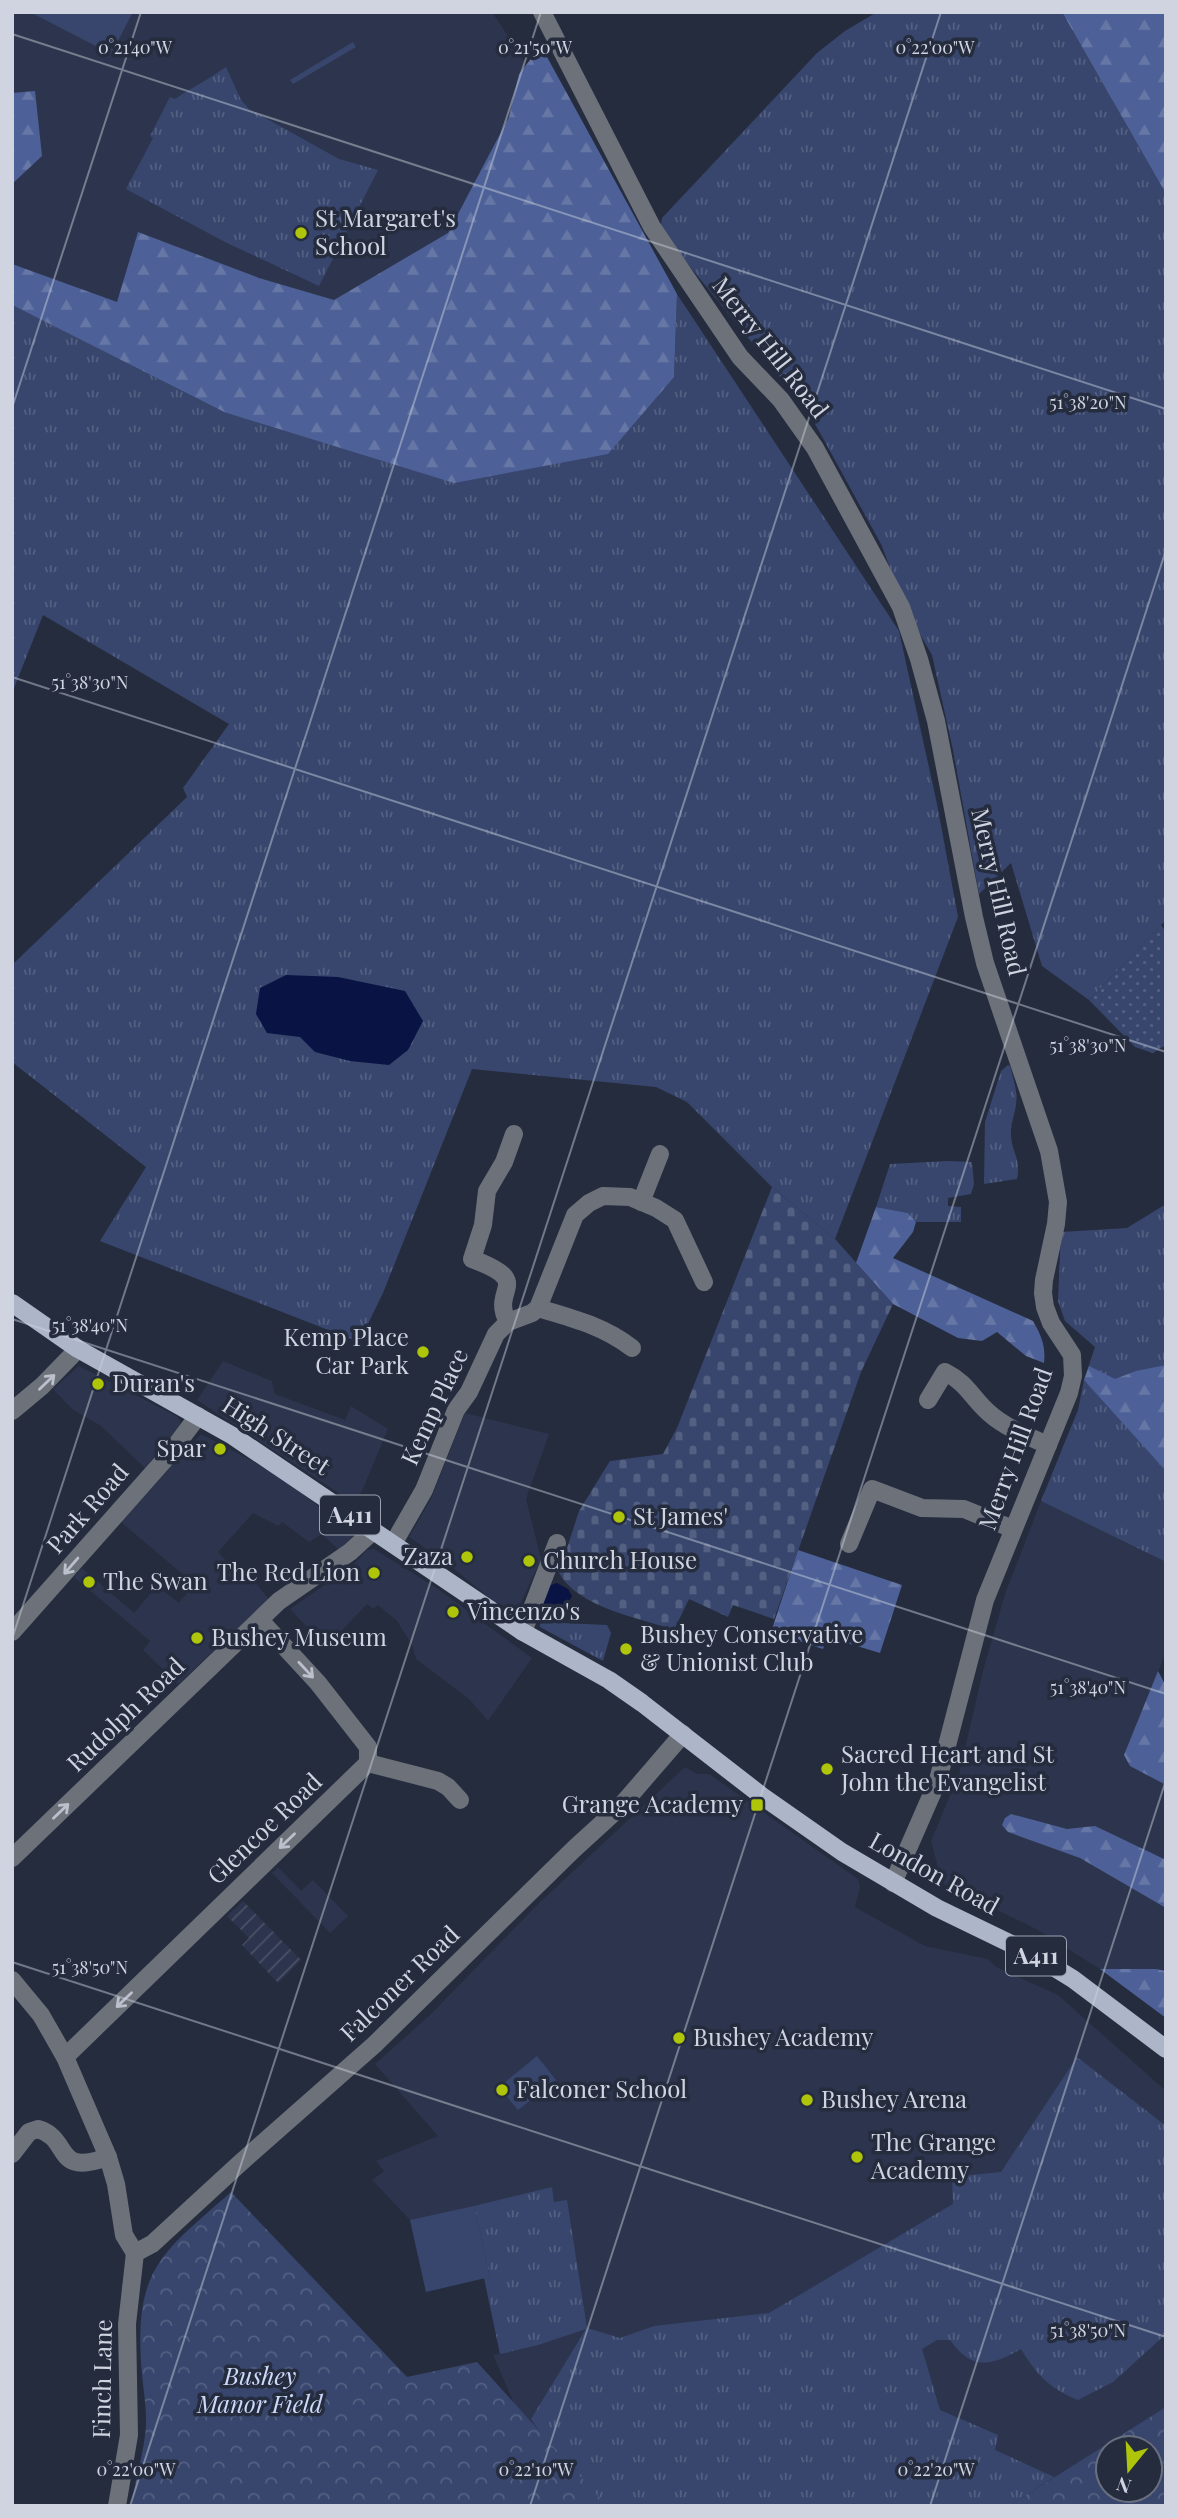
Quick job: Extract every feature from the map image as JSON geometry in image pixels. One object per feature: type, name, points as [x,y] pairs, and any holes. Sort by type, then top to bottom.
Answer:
[{"type":"main road","name":"High Street","points":[[12,1303],[78,1349],[279,1465],[523,1632],[609,1680],[683,1734]]},
{"type":"main road","name":"London Road","points":[[683,1734],[762,1796],[842,1852],[893,1883],[1044,1961],[1073,1979],[1166,2049]]},
{"type":"street","name":"Merry Hill Road","points":[[542,12],[652,227],[740,357],[781,400],[816,448],[901,607],[936,721],[985,963],[1036,1106],[1049,1152],[1058,1202],[1043,1293],[1051,1323],[1067,1344],[1074,1365],[1069,1393],[985,1600],[938,1780],[893,1883]]},
{"type":"street","points":[[513,1133],[505,1162],[487,1191],[483,1225],[472,1259],[496,1268],[506,1277],[508,1283],[505,1313],[508,1322],[538,1308],[568,1229],[580,1210],[603,1196],[630,1197],[667,1214],[679,1225],[704,1282]]},
{"type":"street","points":[[641,1202],[660,1154]]},
{"type":"street","points":[[538,1308],[601,1328],[632,1348]]},
{"type":"street","name":"Kemp Place","points":[[393,1544],[424,1490],[456,1410],[469,1392],[496,1334],[508,1322]]},
{"type":"street","points":[[12,1411],[42,1386],[78,1349]]},
{"type":"street","points":[[928,1400],[945,1372],[963,1382],[987,1412],[1021,1434],[1048,1445]]},
{"type":"street","name":"Park Road","points":[[12,1632],[167,1457],[198,1416]]},
{"type":"street","points":[[849,1544],[872,1489],[922,1508],[964,1509],[1013,1529]]},
{"type":"street","name":"Rudolph Road","points":[[12,1858],[279,1601],[350,1552],[373,1531]]},
{"type":"street","points":[[523,1632],[557,1543]]},
{"type":"street","points":[[260,1620],[318,1683],[368,1747],[369,1763],[438,1781],[460,1800]]},
{"type":"street","name":"Falconer Road","points":[[135,2253],[152,2244],[374,2045],[620,1807],[683,1734]]},
{"type":"street","name":"Glencoe Road","points":[[65,2057],[369,1763]]},
{"type":"street","points":[[12,1980],[41,2014],[65,2057],[108,2157],[116,2183],[124,2235],[135,2253]]},
{"type":"street","points":[[12,2154],[29,2132],[38,2129],[49,2135],[65,2155],[76,2163],[90,2163],[108,2157]]},
{"type":"street","name":"Finch Lane","points":[[117,2506],[129,2435],[127,2324],[135,2253]]},
{"type":"shaded area","name":"St Margaret's School","points":[[12,12],[492,12],[520,54],[585,179],[548,433],[12,288]]},
{"type":"shaded area","points":[[286,975],[338,977],[405,991],[423,1021],[408,1050],[389,1065],[350,1061],[315,1052],[300,1037],[267,1033],[256,1014],[260,988]]},
{"type":"shaded area","points":[[223,1361],[272,1381],[275,1394],[345,1420],[351,1406],[388,1429],[362,1491],[354,1503],[197,1400]]},
{"type":"shaded area","points":[[79,1366],[178,1417],[181,1424],[145,1468],[101,1426],[72,1409],[53,1389]]},
{"type":"shaded area","points":[[465,1413],[549,1434],[526,1499],[541,1559],[517,1611],[493,1601],[447,1563],[409,1537],[431,1499]]},
{"type":"shaded area","points":[[201,1434],[275,1473],[355,1534],[339,1550],[322,1534],[309,1542],[282,1522],[278,1526],[253,1513],[218,1552],[248,1584],[253,1580],[269,1599],[178,1684],[143,1650],[150,1641],[74,1577],[82,1568],[134,1613],[157,1586],[179,1603],[194,1584],[121,1522]]},
{"type":"shaded area","points":[[1041,1501],[1166,1562],[1166,1652],[1130,1742],[1166,1760],[1166,2018],[1100,1969],[1036,1929],[942,1883],[931,1841],[959,1774],[983,1671],[1005,1594]]},
{"type":"shaded area","points":[[374,1549],[435,1587],[532,1658],[488,1721],[469,1699],[416,1659],[412,1645],[397,1621],[378,1605],[373,1609],[367,1604],[326,1647],[290,1609],[352,1566],[367,1550]]},
{"type":"shaded area","points":[[557,1583],[568,1589],[572,1596],[562,1609],[546,1614],[540,1609],[545,1587]]},
{"type":"shaded area","name":"The Grange Academy","points":[[685,1767],[697,1774],[709,1774],[858,1879],[860,1887],[855,1907],[925,1946],[988,1959],[996,1967],[1058,1995],[1166,2091],[1166,2506],[558,2506],[493,2355],[500,2354],[554,2202],[552,2188],[426,2292],[410,2220],[372,2180],[384,2171],[376,2161],[438,2136],[375,2064],[431,2014],[535,1907]]},
{"type":"shaded area","points":[[278,1867],[301,1891],[313,1880],[348,1916],[330,1933],[272,1873]]},
{"type":"shaded area","points":[[243,1901],[301,1960],[278,1983],[242,1945],[249,1938],[227,1916]]},
{"type":"green space","points":[[30,12],[133,12],[111,54]]},
{"type":"green space","points":[[877,12],[1062,12],[1166,194],[1166,920],[1089,1000],[1042,966],[1011,863],[979,894],[953,750],[932,655],[908,614],[881,544],[808,411],[660,230],[662,218],[817,53],[845,31]]},
{"type":"green space","points":[[1062,12],[1166,12],[1166,194]]},
{"type":"green space","points":[[353,42],[356,47],[293,84],[290,80]]},
{"type":"green space","points":[[541,46],[677,294],[674,377],[608,454],[454,483],[224,412],[12,305],[12,264],[117,302],[138,232],[259,278],[334,300],[448,233],[509,117],[519,74]]},
{"type":"green space","points":[[226,67],[241,100],[249,109],[339,159],[378,170],[319,286],[225,242],[126,189],[153,138],[150,136],[170,97],[175,99]]},
{"type":"green space","points":[[35,91],[42,156],[12,184],[12,93]]},
{"type":"green space","points":[[677,294],[899,631],[937,804],[958,917],[835,1239],[772,1187],[687,1102],[656,1087],[472,1069],[383,1293],[359,1342],[100,1241],[146,1167],[12,1062],[12,965],[187,797],[183,788],[229,724],[43,615],[12,693],[12,305],[224,412],[674,377]]},
{"type":"green space","points":[[1161,925],[1166,932],[1166,1045],[1153,1053],[1135,1047],[1089,1000]]},
{"type":"green space","points":[[1008,1065],[1016,1095],[1011,1132],[1018,1166],[1017,1179],[984,1184],[985,1122],[1001,1071]]},
{"type":"green space","points":[[972,1162],[974,1184],[971,1194],[948,1198],[948,1206],[961,1207],[961,1222],[916,1222],[908,1213],[876,1207],[890,1164]]},
{"type":"green space","points":[[772,1187],[835,1239],[893,1304],[861,1372],[774,1619],[733,1605],[728,1617],[689,1599],[674,1630],[594,1603],[568,1585],[559,1573],[579,1511],[610,1461],[663,1454],[677,1428]]},
{"type":"green space","points":[[1166,1204],[1166,1562],[1041,1501],[1078,1410],[1095,1347],[1065,1321],[1058,1301],[1061,1232],[1127,1228]]},
{"type":"green space","points":[[876,1207],[908,1213],[916,1222],[913,1232],[893,1258],[1033,1321],[1042,1341],[1044,1363],[1026,1356],[997,1332],[982,1341],[958,1338],[893,1304],[856,1263]]},
{"type":"green space","points":[[1166,1365],[1166,1471],[1084,1380],[1089,1366],[1115,1379],[1136,1371]]},
{"type":"green space","points":[[798,1550],[902,1585],[880,1653],[827,1637],[823,1649],[771,1632]]},
{"type":"green space","points":[[540,1622],[607,1625],[611,1633],[603,1661],[540,1627]]},
{"type":"green space","points":[[1158,1671],[1166,1686],[1166,1785],[1130,1766],[1124,1755]]},
{"type":"green space","points":[[1011,1814],[1067,1829],[1095,1826],[1166,1860],[1166,1908],[1080,1858],[1008,1832],[1002,1825],[1005,1818]]},
{"type":"green space","points":[[1100,1969],[1166,1971],[1166,2018]]},
{"type":"green space","points":[[537,2056],[556,2080],[518,2110],[499,2087]]},
{"type":"green space","points":[[1077,2057],[1166,2126],[1166,2334],[1113,2382],[1078,2400],[1059,2391],[1045,2380],[1021,2349],[991,2362],[982,2362],[966,2357],[950,2340],[937,2340],[922,2349],[940,2410],[998,2435],[995,2450],[1054,2477],[1009,2506],[591,2506],[531,2419],[586,2329],[500,2354],[484,2278],[490,2277],[474,2206],[552,2187],[554,2202],[567,2200],[587,2328],[620,2338],[654,2326],[769,2313],[953,2204],[952,2177],[1001,2172]]},
{"type":"green space","name":"Bushey Manor Field","points":[[231,2192],[407,2377],[477,2362],[607,2506],[131,2506],[146,2426],[140,2330],[149,2282],[172,2246]]},
{"type":"green space","points":[[474,2206],[490,2277],[426,2292],[410,2220]]},
{"type":"green space","points":[[1166,2407],[1166,2506],[1009,2506],[1094,2452],[1094,2504],[1164,2504],[1164,2434],[1123,2434]]},
{"type":"place","name":"St Margaret's School","points":[[301,233]]},
{"type":"place","name":"Kemp Place Car Park","points":[[423,1352]]},
{"type":"place","name":"Duran's","points":[[98,1384]]},
{"type":"place","name":"Spar","points":[[220,1449]]},
{"type":"place","name":"St James'","points":[[619,1517]]},
{"type":"place","name":"Zaza","points":[[467,1557]]},
{"type":"place","name":"Church House","points":[[529,1561]]},
{"type":"place","name":"The Red Lion","points":[[374,1573]]},
{"type":"place","name":"The Swan","points":[[89,1582]]},
{"type":"place","name":"Vincenzo's","points":[[453,1612]]},
{"type":"place","name":"Bushey Museum","points":[[197,1638]]},
{"type":"place","name":"Bushey Conservative & Unionist Club","points":[[626,1649]]},
{"type":"place","name":"Sacred Heart and St John the Evangelist","points":[[827,1769]]},
{"type":"place","name":"Grange Academy","points":[[757,1805]]},
{"type":"place","name":"Bushey Academy","points":[[679,2038]]},
{"type":"place","name":"Falconer School","points":[[502,2090]]},
{"type":"place","name":"Bushey Arena","points":[[807,2100]]},
{"type":"place","name":"The Grange Academy","points":[[857,2157]]}]
